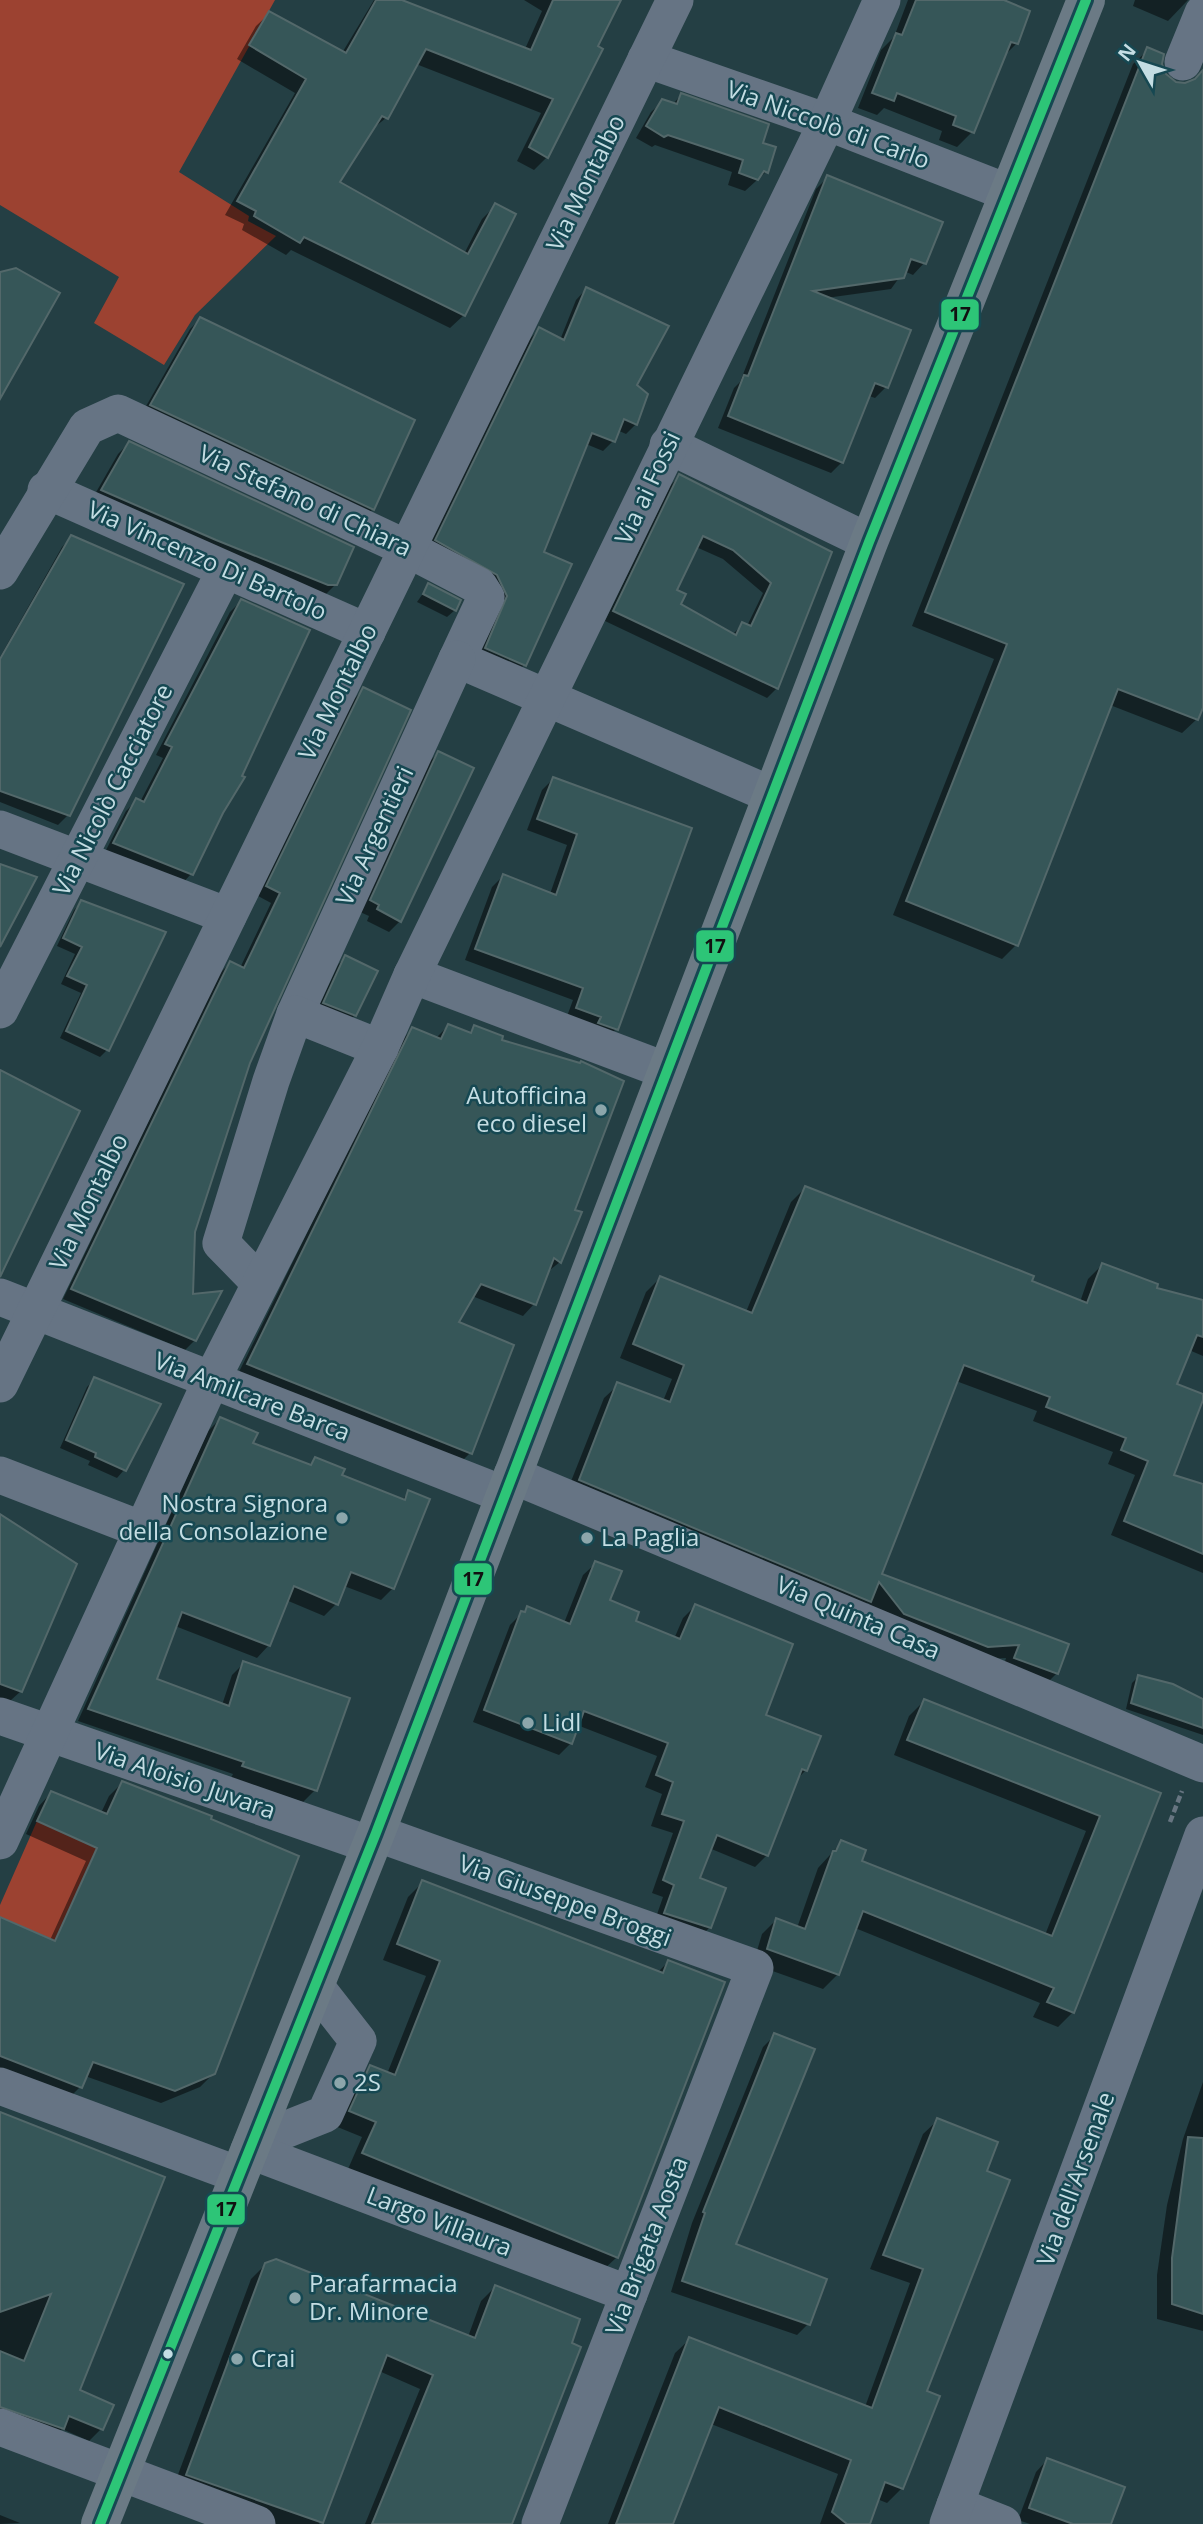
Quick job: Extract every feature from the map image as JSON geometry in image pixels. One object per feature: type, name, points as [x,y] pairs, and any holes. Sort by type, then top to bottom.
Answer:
[{"type":"main road","points":[[100,2524],[373,1839],[869,542],[1086,0]]},
{"type":"street","name":"Via Montalbo","points":[[0,1384],[675,0]]},
{"type":"street","name":"Via ai Fossi","points":[[0,1841],[211,1381],[380,1048],[412,975],[827,122],[882,0]]},
{"type":"street","points":[[1183,62],[1203,13]]},
{"type":"street","name":"Via Niccolò di Carlo","points":[[646,59],[827,122],[1009,193]]},
{"type":"street","name":"Via Stefano di Chiara","points":[[46,490],[87,427],[118,413],[408,549],[479,586],[486,597]]},
{"type":"street","points":[[668,445],[869,542]]},
{"type":"street","points":[[0,571],[46,490]]},
{"type":"street","name":"Via Vincenzo Di Bartolo","points":[[46,490],[367,632]]},
{"type":"street","name":"Via Nicolò Cacciatore","points":[[0,1010],[225,571]]},
{"type":"street","name":"Via Argentieri","points":[[259,1282],[221,1243],[295,1014],[486,597]]},
{"type":"street","points":[[457,659],[772,795]]},
{"type":"street","points":[[0,829],[229,916]]},
{"type":"street","points":[[412,975],[667,1071]]},
{"type":"street","points":[[295,1014],[380,1048]]},
{"type":"street","name":"Via Amilcare Barca","points":[[0,1297],[211,1381],[509,1485]]},
{"type":"street","points":[[0,1475],[143,1530]]},
{"type":"street","name":"Via Quinta Casa","points":[[509,1485],[1203,1764]]},
{"type":"street","name":"Via Aloisio Juvara","points":[[0,1716],[373,1839]]},
{"type":"street","name":"Via dell'Arsenale","points":[[952,2515],[1203,1835]]},
{"type":"street","name":"Via Giuseppe Broggi","points":[[373,1839],[755,1968]]},
{"type":"street","name":"Via Brigata Aosta","points":[[540,2524],[755,1968]]},
{"type":"street","points":[[247,2156],[325,2114],[358,2041],[315,1986]]},
{"type":"street","name":"Largo Villaura","points":[[0,2085],[247,2156],[629,2294]]},
{"type":"street","points":[[0,2427],[257,2524]]},
{"type":"street","points":[[952,2515],[1003,2524]]},
{"type":"shaded area","points":[[0,0],[275,0],[179,172],[249,216],[248,221],[276,236],[195,315],[164,365],[94,323],[119,277],[0,205]]},
{"type":"shaded area","points":[[37,1821],[97,1847],[73,1901],[75,1949],[0,1917],[0,1905]]},
{"type":"building","points":[[376,0],[402,0],[531,50],[553,0],[621,0],[598,46],[603,49],[548,158],[529,147],[553,99],[426,49],[388,119],[382,116],[340,182],[468,254],[495,203],[516,214],[465,316],[304,237],[300,243],[254,216],[256,211],[237,201],[306,79],[249,45],[269,11],[346,53]]},
{"type":"building","points":[[916,0],[1004,0],[1030,11],[1018,44],[1011,42],[974,133],[953,125],[956,116],[897,93],[894,101],[872,93],[896,33],[902,35]]},
{"type":"building","points":[[1147,47],[1164,54],[1162,64],[1166,74],[1176,82],[1185,83],[1195,79],[1203,70],[1203,708],[1198,720],[1118,689],[1018,946],[906,901],[1007,644],[925,612]]},
{"type":"building","points":[[681,93],[769,124],[763,143],[776,147],[768,173],[764,171],[758,180],[739,173],[743,160],[668,135],[664,137],[646,126],[662,99],[677,104]]},
{"type":"building","points":[[827,175],[943,222],[926,264],[911,259],[904,278],[813,291],[911,330],[888,388],[875,383],[843,463],[728,416],[744,375],[748,376]]},
{"type":"building","points":[[16,268],[60,293],[0,399],[0,272]]},
{"type":"building","points":[[586,287],[669,326],[637,385],[648,394],[637,425],[624,419],[615,442],[592,433],[544,552],[572,564],[526,666],[485,648],[507,596],[497,575],[435,540],[539,327],[564,340]]},
{"type":"building","points":[[200,317],[415,420],[374,510],[150,405]]},
{"type":"building","points":[[129,441],[354,547],[337,585],[328,585],[216,540],[101,490]]},
{"type":"building","points":[[679,474],[832,552],[778,689],[613,611]],"holes":[[[703,536],[733,550],[771,583],[751,626],[742,622],[736,635],[681,604],[686,594],[677,590]]]},
{"type":"building","points":[[71,535],[184,584],[70,816],[0,791],[0,659]]},
{"type":"building","points":[[428,583],[461,600],[456,611],[423,594]]},
{"type":"building","points":[[241,599],[310,630],[242,776],[245,777],[223,813],[193,875],[113,843],[136,798],[144,802],[172,747],[165,744]]},
{"type":"building","points":[[363,687],[411,710],[250,1063],[195,1232],[193,1294],[222,1291],[196,1341],[71,1289],[230,961],[244,968],[280,893],[266,886]]},
{"type":"building","points":[[438,751],[474,768],[401,922],[377,909],[379,905],[370,900]]},
{"type":"building","points":[[553,777],[692,828],[618,1030],[598,1023],[601,1017],[576,1008],[583,988],[475,949],[503,874],[556,895],[577,834],[537,819]]},
{"type":"building","points":[[0,864],[37,877],[0,947]]},
{"type":"building","points":[[81,900],[166,932],[109,1051],[66,1031],[87,985],[67,976],[82,947],[63,938]]},
{"type":"building","points":[[345,955],[378,971],[356,1016],[323,1003]]},
{"type":"building","points":[[448,1024],[471,1033],[474,1025],[503,1036],[502,1040],[580,1063],[581,1061],[624,1081],[575,1210],[582,1212],[561,1263],[554,1258],[536,1305],[481,1284],[459,1322],[514,1345],[472,1454],[247,1364],[412,1027],[441,1039]]},
{"type":"building","points":[[0,1070],[80,1111],[0,1277]]},
{"type":"building","points":[[805,1186],[1034,1276],[1032,1281],[1087,1303],[1102,1263],[1158,1284],[1157,1288],[1203,1300],[1203,1337],[1197,1335],[1177,1384],[1203,1394],[1203,1400],[1174,1475],[1203,1484],[1203,1554],[1124,1521],[1148,1461],[1121,1450],[1126,1438],[1046,1407],[1050,1397],[964,1365],[882,1574],[1069,1644],[1058,1674],[1014,1658],[1019,1645],[988,1647],[904,1614],[879,1582],[871,1602],[579,1480],[617,1382],[670,1402],[684,1365],[633,1344],[660,1276],[752,1313]]},
{"type":"building","points":[[94,1377],[161,1404],[126,1471],[95,1457],[96,1453],[66,1440]]},
{"type":"building","points":[[220,1417],[258,1433],[253,1443],[311,1465],[315,1457],[345,1469],[342,1475],[405,1500],[408,1490],[430,1499],[394,1589],[351,1572],[338,1605],[294,1586],[270,1646],[182,1612],[157,1679],[229,1706],[243,1661],[350,1698],[317,1791],[242,1766],[244,1762],[88,1709]]},
{"type":"building","points":[[0,1514],[77,1564],[22,1692],[0,1684]]},
{"type":"building","points":[[595,1561],[622,1571],[610,1600],[639,1612],[636,1621],[680,1639],[695,1604],[793,1644],[766,1715],[821,1736],[807,1771],[802,1769],[768,1856],[717,1835],[700,1878],[726,1888],[711,1928],[664,1913],[674,1885],[663,1880],[684,1821],[662,1814],[673,1782],[656,1775],[668,1743],[584,1711],[572,1744],[484,1710],[521,1611],[525,1612],[527,1606],[570,1624]]},
{"type":"building","points":[[1138,1675],[1173,1684],[1203,1699],[1203,1728],[1131,1703]]},
{"type":"building","points":[[924,1699],[1161,1793],[1074,2013],[1047,2002],[1054,1988],[863,1911],[839,1975],[767,1949],[776,1918],[805,1929],[833,1851],[836,1851],[841,1840],[866,1850],[862,1861],[1052,1936],[1100,1816],[907,1740]]},
{"type":"building","points":[[122,1781],[212,1816],[211,1819],[299,1856],[215,2074],[175,2091],[93,2062],[82,2088],[0,2056],[0,1917],[55,1941],[97,1848],[37,1821],[51,1791],[107,1814]]},
{"type":"building","points":[[422,1880],[663,1973],[668,1960],[725,1982],[618,2258],[362,2153],[376,2122],[349,2111],[370,2065],[395,2075],[440,1961],[397,1944]]},
{"type":"building","points":[[774,2033],[815,2049],[736,2244],[827,2279],[810,2325],[682,2281],[705,2213],[703,2212]]},
{"type":"building","points":[[0,2112],[165,2177],[80,2390],[114,2405],[103,2430],[69,2416],[64,2429],[0,2407],[0,2351],[24,2361],[51,2294],[0,2312]]},
{"type":"building","points":[[937,2118],[998,2142],[987,2171],[1010,2180],[927,2391],[940,2396],[903,2489],[885,2482],[870,2524],[847,2524],[832,2512],[851,2460],[719,2407],[673,2524],[616,2524],[689,2337],[872,2408],[923,2269],[883,2255]]},
{"type":"building","points":[[1188,2137],[1203,2138],[1203,2314],[1172,2304],[1172,2258]]},
{"type":"building","points":[[276,2259],[475,2338],[495,2285],[580,2319],[572,2343],[581,2347],[512,2524],[372,2524],[433,2375],[387,2355],[323,2523],[186,2475],[265,2263]]},
{"type":"building","points":[[1047,2458],[1125,2487],[1111,2524],[1073,2524],[1029,2508]]},
{"type":"transit line","name":"17","points":[[100,2524],[376,1833],[869,542],[1086,0]]},
{"type":"place","name":"Autofficina eco diesel","points":[[601,1110]]},
{"type":"place","name":"Nostra Signora della Consolazione","points":[[342,1518]]},
{"type":"place","name":"La Paglia","points":[[587,1538]]},
{"type":"place","name":"Lidl","points":[[528,1723]]},
{"type":"place","name":"2S","points":[[340,2083]]},
{"type":"place","name":"Parafarmacia Dr. Minore","points":[[295,2298]]},
{"type":"place","name":"Crai","points":[[237,2359]]}]
